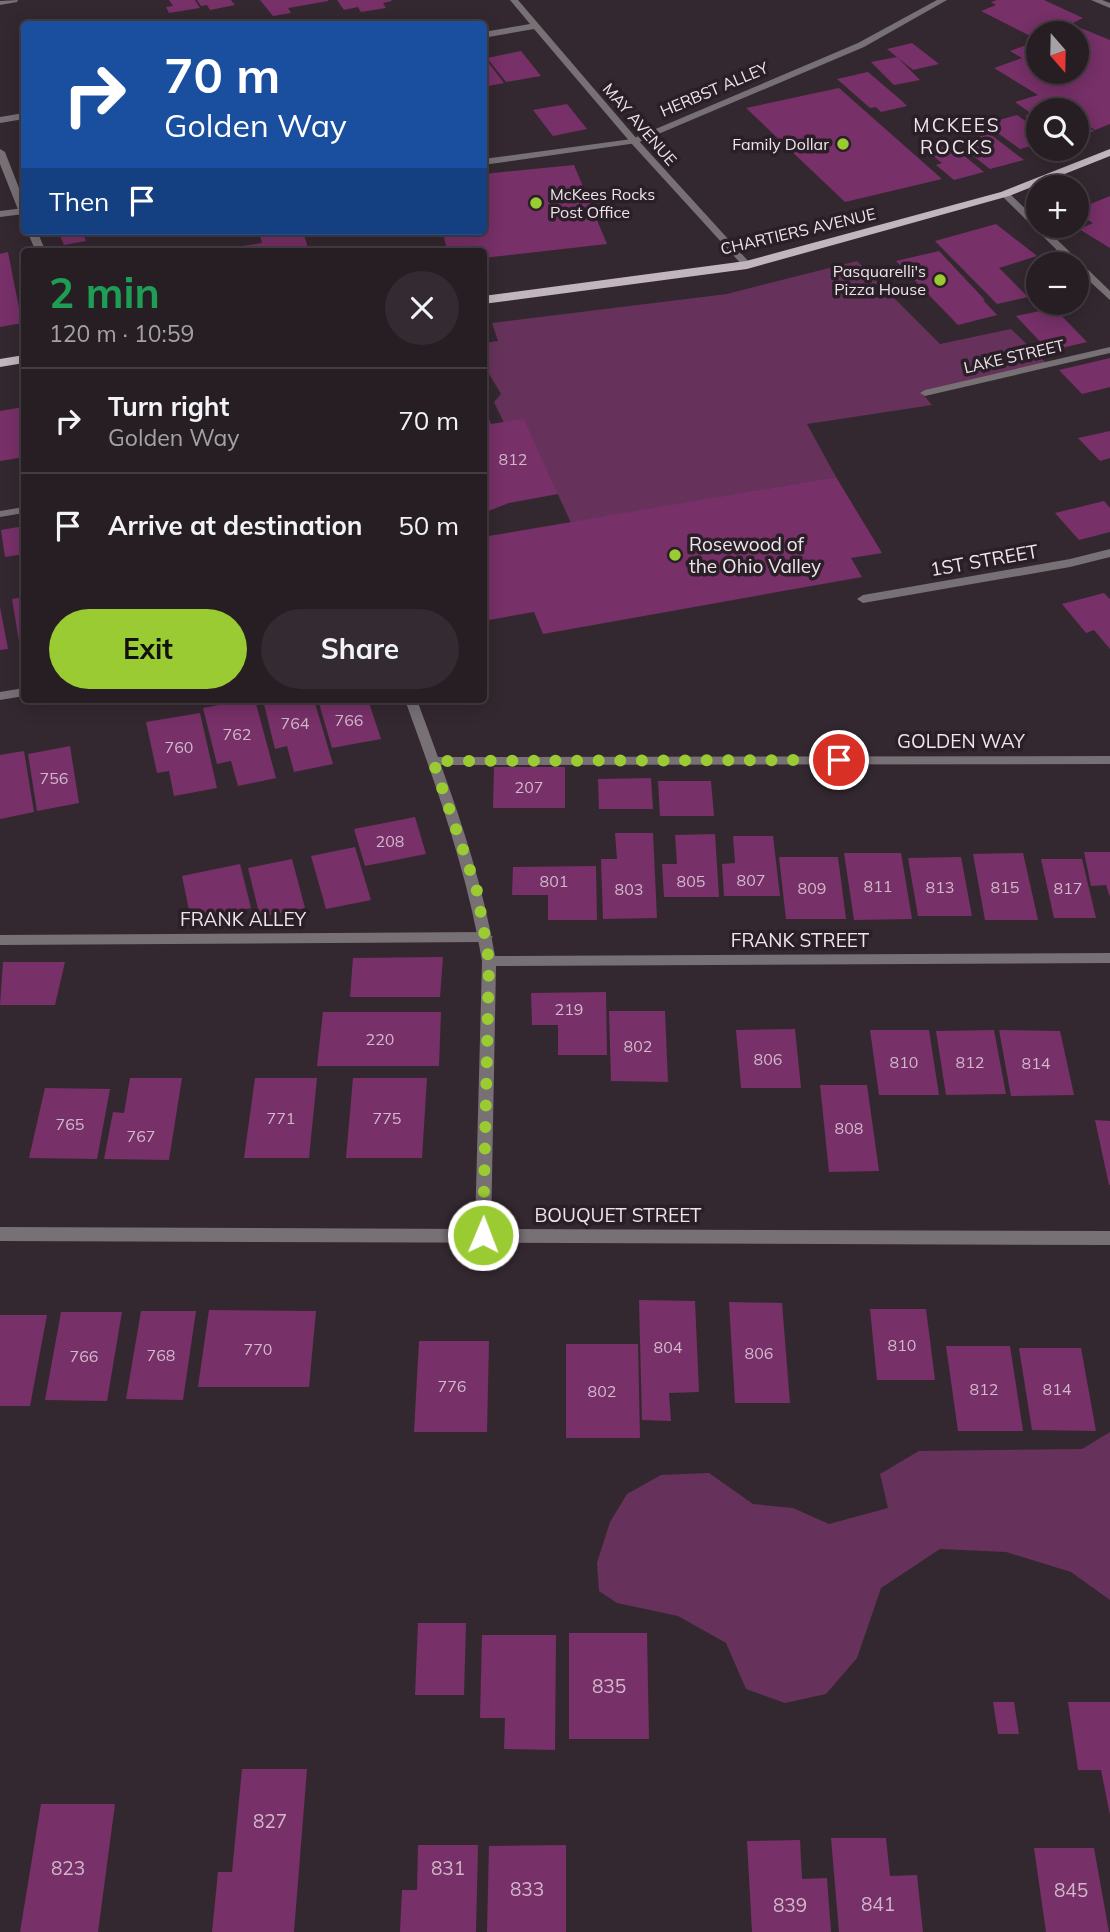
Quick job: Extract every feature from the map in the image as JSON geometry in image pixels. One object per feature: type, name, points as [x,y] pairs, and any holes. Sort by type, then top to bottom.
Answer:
[{"type":"main road","name":"CHARTIERS AVENUE","points":[[487,299],[747,265],[1005,194],[1110,152]]},
{"type":"main road","points":[[0,363],[21,360]]},
{"type":"street","points":[[0,3],[15,0]]},
{"type":"street","name":"MAY AVENUE","points":[[514,0],[634,141],[747,265]]},
{"type":"street","name":"HERBST ALLEY","points":[[487,161],[634,141],[861,45],[943,0]]},
{"type":"street","points":[[1095,0],[1110,6]]},
{"type":"street","points":[[487,34],[535,26]]},
{"type":"street","points":[[0,120],[21,116]]},
{"type":"street","points":[[0,152],[21,204]]},
{"type":"street","points":[[1005,194],[1110,297]]},
{"type":"street","points":[[0,214],[21,211]]},
{"type":"street","name":"LAKE STREET","points":[[925,393],[1110,350]]},
{"type":"street","points":[[0,514],[21,510]]},
{"type":"street","name":"1ST STREET","points":[[863,599],[1058,565],[1110,553]]},
{"type":"street","points":[[0,696],[21,692]]},
{"type":"street","points":[[412,703],[477,891],[486,937],[489,961],[483,1235]]},
{"type":"street","name":"GOLDEN WAY","points":[[433,761],[1110,760]]},
{"type":"street","name":"FRANK ALLEY","points":[[0,940],[486,937]]},
{"type":"street","name":"FRANK STREET","points":[[489,961],[1110,958]]},
{"type":"street","name":"BOUQUET STREET","points":[[0,1234],[1110,1238]]},
{"type":"shaded area","points":[[857,261],[940,344],[1011,329],[1046,363],[921,392],[932,405],[807,424],[836,477],[571,523],[524,420],[504,423],[494,402],[501,394],[487,371],[487,342],[498,341],[492,323],[727,294]]},
{"type":"shaded area","points":[[1110,1432],[1110,1600],[1071,1572],[1006,1552],[940,1549],[881,1588],[857,1658],[826,1694],[785,1703],[746,1689],[726,1643],[678,1616],[617,1603],[599,1591],[597,1563],[610,1522],[627,1494],[661,1475],[709,1473],[753,1504],[793,1508],[829,1524],[888,1508],[880,1474],[919,1451],[1082,1449]]},
{"type":"building","points":[[169,0],[195,0],[200,8],[169,13],[166,7],[173,6]]},
{"type":"building","points":[[197,0],[231,0],[235,5],[210,10],[207,5],[201,6]]},
{"type":"building","points":[[260,0],[328,1],[288,8],[291,13],[273,16]]},
{"type":"building","points":[[337,0],[392,1],[383,3],[386,8],[361,12],[358,7],[344,10]]},
{"type":"building","points":[[1044,0],[1083,18],[1077,21],[1026,21],[1026,34],[981,11],[996,5],[991,2]]},
{"type":"building","points":[[1089,31],[1110,40],[1110,124],[1095,130],[1089,126],[1089,98],[1028,98],[1038,95],[994,68],[1022,58],[1010,51],[1026,45],[1026,84],[1089,84]]},
{"type":"building","points":[[912,43],[939,64],[913,70],[887,49]]},
{"type":"building","points":[[521,51],[541,76],[506,82],[487,58]]},
{"type":"building","points":[[897,57],[920,80],[894,85],[871,62]]},
{"type":"building","points":[[487,61],[504,83],[487,86]]},
{"type":"building","points":[[868,72],[907,106],[881,112],[876,107],[870,108],[837,79]]},
{"type":"building","name":"Family Dollar","points":[[839,88],[942,179],[845,202],[746,108]]},
{"type":"building","points":[[1026,99],[1026,110],[1015,102]]},
{"type":"building","points":[[567,104],[587,129],[553,136],[533,110]]},
{"type":"building","points":[[1017,115],[1026,121],[1026,147],[1020,149],[985,124]]},
{"type":"building","points":[[990,134],[1024,160],[990,169],[972,155],[981,153],[965,140]]},
{"type":"building","points":[[951,145],[984,172],[954,180],[936,165],[942,163],[927,151]]},
{"type":"building","name":"McKees Rocks Post Office","points":[[574,165],[607,244],[487,258],[487,248],[447,248],[443,235],[487,235],[487,174]]},
{"type":"building","points":[[1110,196],[1110,248],[1089,235],[1089,225],[1093,223],[1089,221],[1089,205]]},
{"type":"building","points":[[996,224],[1032,252],[1026,252],[1026,259],[999,268],[1026,297],[997,304],[935,241]]},
{"type":"building","points":[[60,235],[84,235],[86,241],[64,245]]},
{"type":"building","points":[[260,235],[304,235],[308,248],[228,248],[262,243]]},
{"type":"building","name":"Pasquarelli's Pizza House","points":[[939,251],[997,315],[958,325],[896,261]]},
{"type":"building","points":[[8,252],[21,323],[0,327],[0,254]]},
{"type":"building","points":[[1061,315],[1087,342],[1049,351],[1016,316]]},
{"type":"building","points":[[1110,358],[1110,387],[1082,394],[1059,370]]},
{"type":"building","points":[[21,408],[21,458],[0,461],[0,411]]},
{"type":"building","points":[[487,415],[491,424],[524,419],[558,494],[509,503],[487,511]]},
{"type":"building","points":[[1110,431],[1110,458],[1100,461],[1078,438]]},
{"type":"building","name":"Rosewood of the Ohio Valley","points":[[836,477],[882,553],[851,558],[862,577],[543,634],[534,612],[487,620],[487,536]]},
{"type":"building","points":[[1104,501],[1110,508],[1110,532],[1079,540],[1055,513]]},
{"type":"building","points":[[21,527],[21,554],[5,557],[1,530]]},
{"type":"building","points":[[1104,593],[1110,599],[1110,649],[1094,630],[1086,633],[1062,604]]},
{"type":"building","points":[[21,598],[20,647],[12,599]]},
{"type":"building","points":[[0,607],[8,649],[0,650]]},
{"type":"building","points":[[229,703],[256,703],[276,778],[238,786],[231,761],[217,764],[203,708]]},
{"type":"building","points":[[264,703],[315,703],[333,764],[294,772],[287,746],[275,749]]},
{"type":"building","points":[[319,703],[369,703],[381,739],[332,748]]},
{"type":"building","points":[[200,713],[217,788],[174,796],[169,771],[157,773],[146,722]]},
{"type":"building","points":[[70,746],[79,803],[37,811],[28,754]]},
{"type":"building","points":[[24,751],[34,812],[0,819],[0,755]]},
{"type":"building","points":[[494,767],[565,767],[565,808],[493,808]]},
{"type":"building","points":[[651,778],[653,809],[599,809],[598,779]]},
{"type":"building","points":[[658,781],[711,781],[714,816],[660,816]]},
{"type":"building","points":[[415,817],[426,854],[365,866],[354,829]]},
{"type":"building","points":[[615,833],[653,833],[657,918],[603,919],[601,859],[617,859]]},
{"type":"building","points":[[715,834],[719,897],[664,897],[662,864],[677,864],[675,835]]},
{"type":"building","points":[[733,836],[773,836],[780,896],[724,896],[722,864],[735,863]]},
{"type":"building","points":[[355,847],[371,900],[326,909],[311,856]]},
{"type":"building","points":[[1084,852],[1110,852],[1110,897],[1106,885],[1091,886]]},
{"type":"building","points":[[844,853],[901,853],[912,919],[854,920]]},
{"type":"building","points":[[1023,853],[1038,920],[985,920],[973,854]]},
{"type":"building","points":[[779,857],[838,857],[846,919],[786,919]]},
{"type":"building","points":[[961,857],[972,916],[918,916],[908,858]]},
{"type":"building","points":[[292,859],[305,908],[260,917],[248,868]]},
{"type":"building","points":[[1041,859],[1082,859],[1096,918],[1054,918]]},
{"type":"building","points":[[240,864],[251,908],[191,920],[182,876]]},
{"type":"building","points":[[596,866],[597,920],[548,920],[548,895],[512,895],[513,867]]},
{"type":"building","points":[[443,957],[440,997],[350,997],[353,958]]},
{"type":"building","points":[[3,962],[65,962],[55,1005],[0,1005]]},
{"type":"building","points":[[606,992],[607,1055],[558,1055],[558,1025],[532,1025],[531,993]]},
{"type":"building","points":[[609,1011],[665,1011],[668,1082],[611,1081]]},
{"type":"building","points":[[323,1012],[441,1012],[439,1066],[317,1066]]},
{"type":"building","points":[[795,1029],[801,1088],[741,1088],[736,1030]]},
{"type":"building","points":[[870,1030],[929,1030],[939,1095],[879,1095]]},
{"type":"building","points":[[994,1030],[1006,1094],[946,1095],[936,1031]]},
{"type":"building","points":[[999,1030],[1060,1031],[1074,1095],[1011,1096]]},
{"type":"building","points":[[130,1078],[182,1078],[169,1160],[104,1159],[113,1112],[124,1113]]},
{"type":"building","points":[[255,1078],[317,1078],[309,1158],[244,1158]]},
{"type":"building","points":[[353,1078],[427,1078],[422,1158],[346,1158]]},
{"type":"building","points":[[820,1085],[867,1085],[879,1171],[829,1172]]},
{"type":"building","points":[[45,1088],[110,1089],[97,1159],[29,1158]]},
{"type":"building","points":[[1095,1120],[1110,1121],[1110,1185],[1109,1185]]},
{"type":"building","points":[[639,1300],[695,1301],[699,1392],[669,1393],[671,1421],[642,1420]]},
{"type":"building","points":[[729,1302],[782,1303],[790,1403],[735,1403]]},
{"type":"building","points":[[870,1309],[926,1309],[935,1380],[877,1380]]},
{"type":"building","points":[[209,1310],[316,1311],[309,1387],[198,1387]]},
{"type":"building","points":[[141,1311],[196,1311],[183,1400],[126,1399]]},
{"type":"building","points":[[61,1312],[122,1312],[107,1401],[45,1400]]},
{"type":"building","points":[[0,1315],[47,1315],[30,1406],[0,1406]]},
{"type":"building","points":[[419,1341],[489,1341],[487,1432],[414,1432]]},
{"type":"building","points":[[566,1344],[638,1344],[640,1438],[566,1438]]},
{"type":"building","points":[[946,1346],[1010,1346],[1023,1431],[958,1431]]},
{"type":"building","points":[[1019,1348],[1081,1348],[1096,1431],[1032,1430]]},
{"type":"building","points":[[418,1623],[466,1623],[464,1695],[415,1695]]},
{"type":"building","points":[[569,1633],[647,1633],[649,1739],[569,1739]]},
{"type":"building","points":[[482,1635],[556,1635],[555,1750],[504,1749],[505,1718],[480,1718]]},
{"type":"building","points":[[993,1702],[1014,1702],[1019,1734],[998,1734]]},
{"type":"building","points":[[1068,1702],[1110,1702],[1110,1815],[1101,1770],[1078,1770]]},
{"type":"building","points":[[242,1769],[307,1769],[294,1932],[212,1932],[218,1872],[232,1872]]},
{"type":"building","points":[[41,1804],[115,1804],[98,1932],[20,1932]]},
{"type":"building","points":[[831,1838],[886,1838],[890,1876],[917,1875],[923,1932],[839,1932]]},
{"type":"building","points":[[800,1840],[802,1879],[827,1878],[831,1932],[752,1932],[747,1841]]},
{"type":"building","points":[[418,1845],[478,1845],[476,1932],[400,1932],[402,1890],[417,1890]]},
{"type":"building","points":[[566,1845],[566,1932],[487,1932],[489,1846]]},
{"type":"building","points":[[1034,1848],[1094,1848],[1109,1932],[1046,1932]]},
{"type":"place","name":"Family Dollar","points":[[843,144]]},
{"type":"place","name":"McKees Rocks Post Office","points":[[536,203]]},
{"type":"place","name":"Pasquarelli's Pizza House","points":[[940,280]]},
{"type":"place","name":"Rosewood of the Ohio Valley","points":[[675,555]]},
{"type":"district","name":"MCKEES ROCKS","points":[[957,136]]},
{"type":"route","points":[[483,1235],[489,961],[477,891],[433,761],[839,760]]}]
